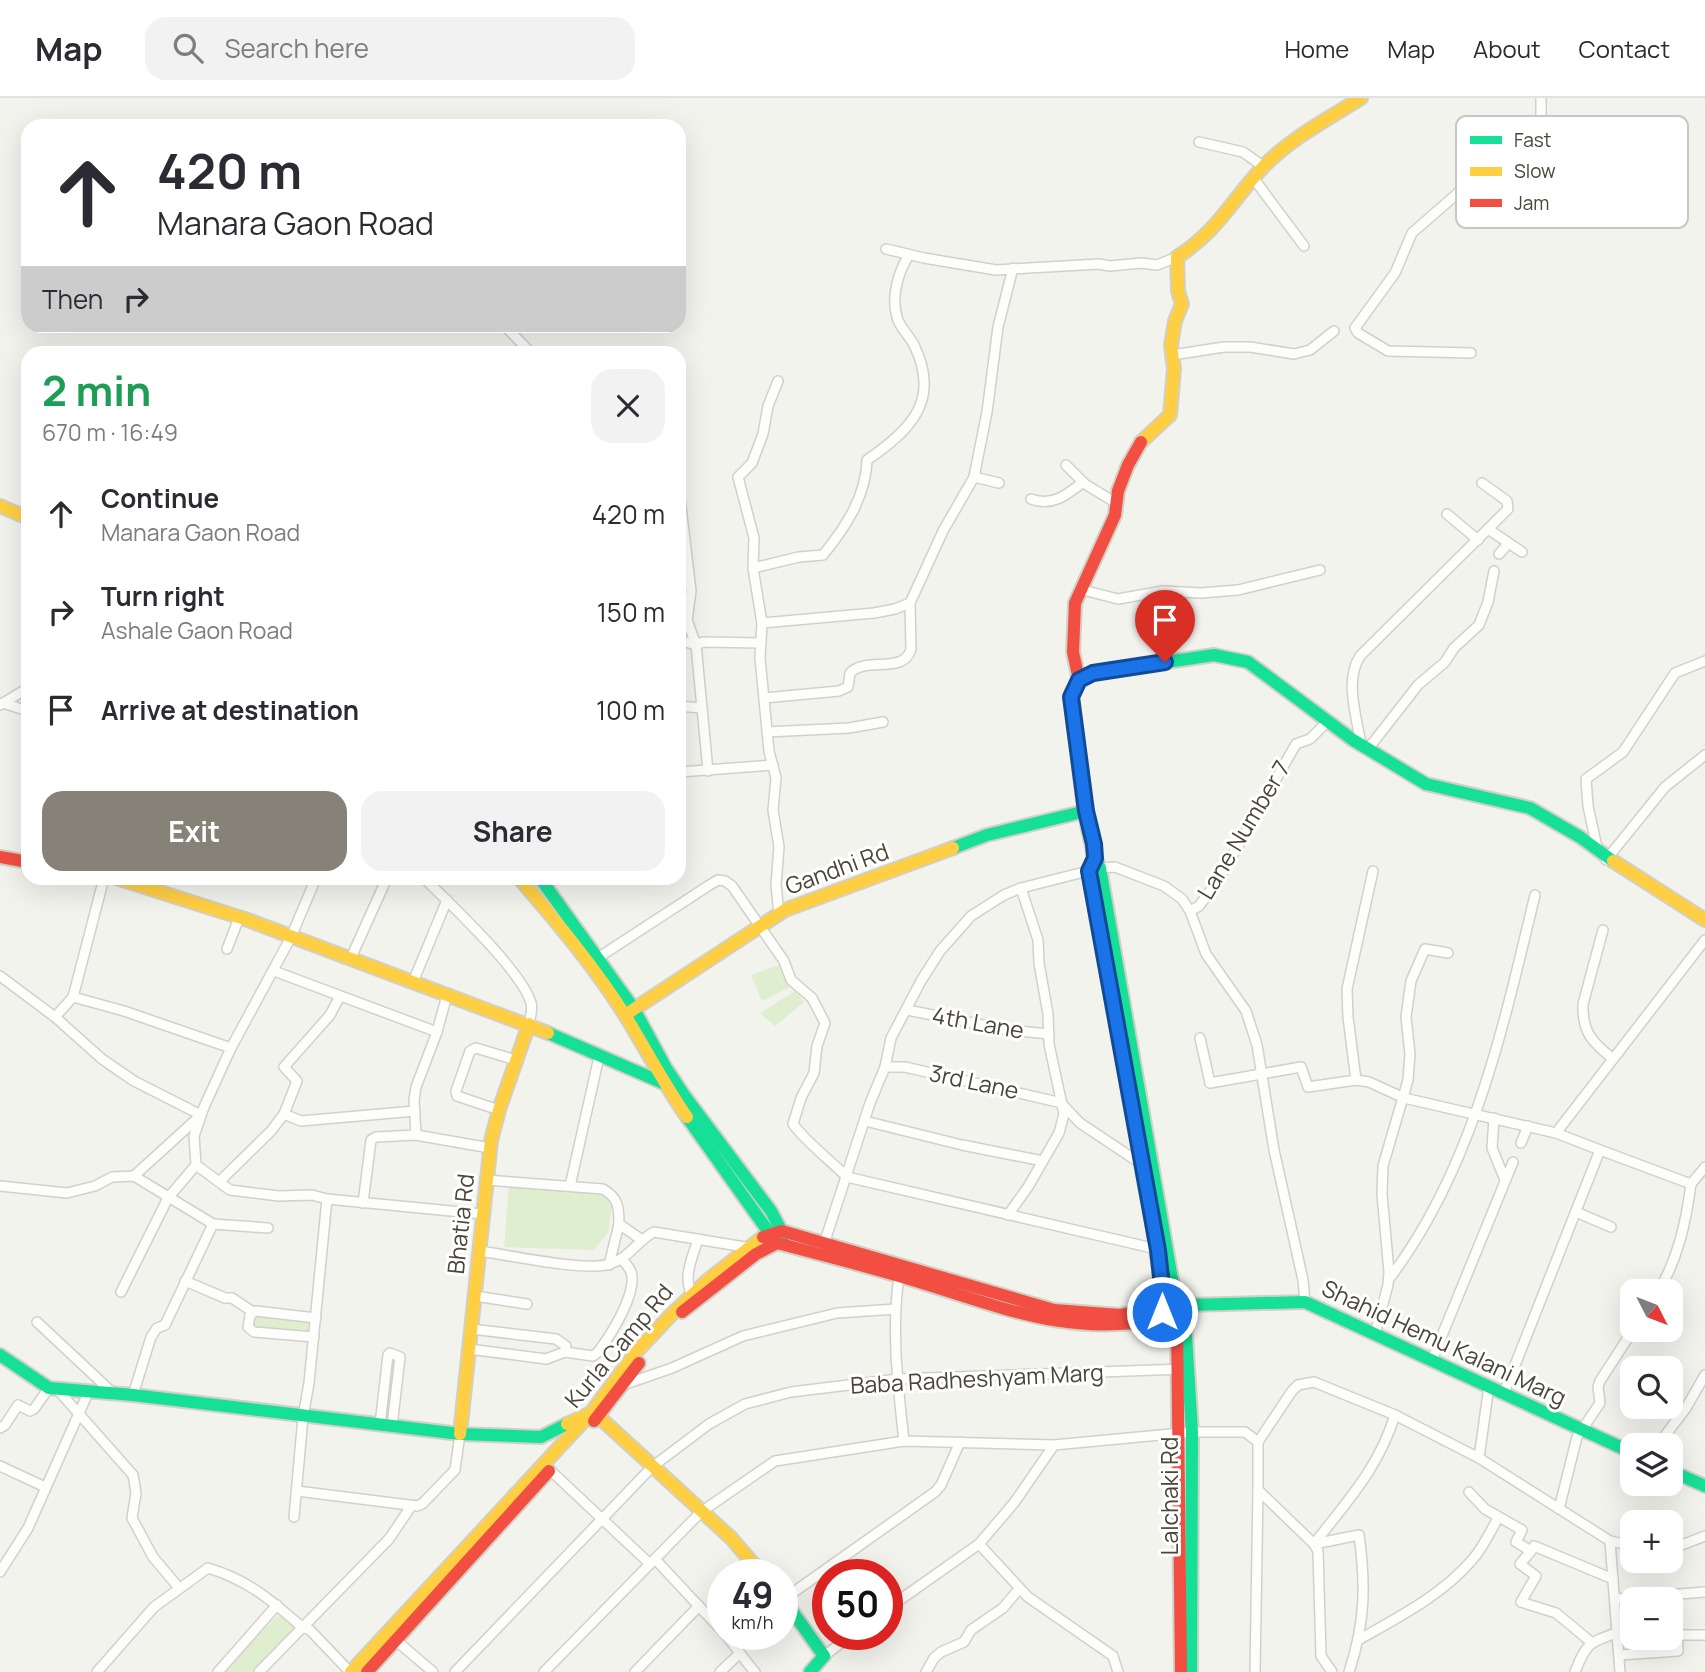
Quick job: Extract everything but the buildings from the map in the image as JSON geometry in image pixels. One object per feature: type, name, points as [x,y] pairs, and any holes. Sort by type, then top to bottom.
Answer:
[{"type":"street","points":[[886,249],[996,270],[1099,264],[1157,265],[1195,247],[1215,229],[1264,167],[1302,134],[1361,98]]},
{"type":"street","points":[[1541,98],[1541,116]]},
{"type":"street","points":[[1199,142],[1242,152],[1264,167]]},
{"type":"street","points":[[1254,179],[1304,246]]},
{"type":"street","points":[[1456,195],[1412,233],[1395,273],[1355,328],[1358,333],[1388,351],[1471,353]]},
{"type":"street","points":[[753,568],[799,557],[823,555],[861,496],[867,460],[908,428],[919,410],[924,387],[923,370],[914,345],[897,319],[894,299],[902,265],[909,255]]},
{"type":"street","name":"Lalchaki Rd","points":[[1177,257],[1178,291],[1182,304],[1175,321],[1171,345],[1174,369],[1170,415],[1139,444],[1118,491],[1115,515],[1076,604],[1073,652],[1079,680],[1071,697],[1108,951],[1149,1167],[1183,1369],[1186,1668]]},
{"type":"street","points":[[764,698],[839,691],[848,687],[850,673],[860,665],[899,663],[911,649],[910,603],[943,531],[974,477],[987,412],[998,327],[1013,268]]},
{"type":"street","points":[[1172,355],[1224,346],[1294,354],[1310,350],[1334,331]]},
{"type":"street","points":[[512,333],[524,346]]},
{"type":"street","points":[[778,381],[752,463],[738,477],[754,538],[753,568],[762,623],[760,658],[767,732],[776,778],[773,810],[779,847],[776,885],[779,914]]},
{"type":"street","points":[[1066,465],[1083,482],[1116,503]]},
{"type":"street","points":[[974,477],[999,483]]},
{"type":"street","points":[[1031,499],[1050,502],[1065,496],[1083,482]]},
{"type":"street","points":[[1365,747],[1351,680],[1353,667],[1360,656],[1508,509],[1509,505],[1482,483]]},
{"type":"street","points":[[0,506],[21,516]]},
{"type":"street","points":[[1447,514],[1478,540]]},
{"type":"street","points":[[1488,529],[1522,552]]},
{"type":"street","points":[[1499,554],[1508,544]]},
{"type":"street","points":[[686,549],[691,591],[687,620],[696,645],[708,771]]},
{"type":"street","points":[[1083,590],[1118,599],[1163,591],[1201,593],[1238,590],[1320,570]]},
{"type":"street","points":[[1365,747],[1418,685],[1445,662],[1454,648],[1479,625],[1488,602],[1494,571]]},
{"type":"street","points":[[762,623],[874,613],[910,603]]},
{"type":"street","points":[[686,642],[696,645],[703,642],[761,643]]},
{"type":"street","points":[[1079,680],[1093,673],[1214,655],[1248,662],[1327,722],[1426,784],[1530,808],[1544,815],[1705,927]]},
{"type":"street","points":[[1705,661],[1675,673],[1623,752],[1586,779],[1588,806],[1602,857],[1705,920]]},
{"type":"street","points":[[2,704],[21,692]]},
{"type":"street","points":[[2,704],[21,709]]},
{"type":"street","points":[[686,707],[701,708]]},
{"type":"street","points":[[767,732],[849,728],[883,722]]},
{"type":"street","name":"Lane Number 7","points":[[1190,911],[1199,906],[1218,881],[1296,744],[1310,739],[1327,722]]},
{"type":"street","points":[[1602,857],[1665,786],[1705,755]]},
{"type":"street","points":[[686,772],[773,765]]},
{"type":"street","name":"Gandhi Rd","points":[[630,1012],[779,914],[987,835],[1086,811]]},
{"type":"street","points":[[0,857],[21,861]]},
{"type":"street","points":[[823,1249],[865,1121],[886,1067],[891,1038],[940,951],[971,916],[1021,888],[1095,866],[1115,867],[1164,886],[1182,899],[1190,911],[1206,954],[1246,1011],[1257,1045],[1274,1150],[1303,1280],[1305,1302]]},
{"type":"street","points":[[1356,1080],[1347,989],[1373,871]]},
{"type":"street","points":[[593,961],[718,880],[725,881],[732,886],[761,926],[784,961],[791,979],[812,998],[825,1023],[817,1046],[814,1073],[801,1098],[793,1124],[804,1139],[826,1155],[846,1177],[1164,1251]]},
{"type":"street","points":[[55,1017],[73,997],[102,885]]},
{"type":"street","points":[[138,885],[239,918],[528,1024],[599,1057],[668,1081]]},
{"type":"street","points":[[121,1293],[168,1198],[196,1166],[194,1136],[201,1115],[231,1048],[291,937],[313,885]]},
{"type":"street","points":[[350,960],[384,885]]},
{"type":"street","points":[[431,885],[504,962],[524,989],[531,1003],[528,1024]]},
{"type":"street","points":[[525,885],[593,961]]},
{"type":"street","points":[[544,885],[593,961],[630,1012],[668,1081],[779,1238],[1055,1310],[1121,1315],[1172,1311]]},
{"type":"street","points":[[1009,1215],[1059,1133],[1064,1114],[1049,1034],[1038,940],[1021,888]]},
{"type":"street","points":[[1389,1279],[1424,1228],[1476,1114],[1508,1007],[1535,895]]},
{"type":"street","points":[[413,982],[447,900]]},
{"type":"street","points":[[227,949],[239,918]]},
{"type":"street","points":[[1603,930],[1583,1004],[1583,1014],[1592,1043],[1613,1059]]},
{"type":"street","points":[[1556,1133],[1705,940]]},
{"type":"street","points":[[1375,1334],[1389,1279],[1383,1176],[1404,1098],[1410,1064],[1406,1017],[1411,981],[1425,949],[1448,953]]},
{"type":"street","points":[[274,971],[437,1032]]},
{"type":"street","points":[[0,976],[55,1017],[102,1059],[134,1081],[201,1115]]},
{"type":"street","points":[[416,1135],[416,1087],[437,1032],[447,995]]},
{"type":"street","points":[[219,1182],[271,1131],[284,1114],[297,1081],[284,1067],[330,1015],[340,996]]},
{"type":"street","points":[[73,997],[124,1011],[231,1048]]},
{"type":"street","name":"4th Lane","points":[[907,1010],[1009,1030],[1049,1034]]},
{"type":"street","name":"Bhatia Rd","points":[[460,1434],[490,1148],[499,1110],[528,1024]]},
{"type":"street","points":[[1200,1038],[1209,1082],[1301,1067],[1306,1085],[1311,1087],[1356,1080],[1368,1082],[1404,1098],[1556,1133],[1691,1184]]},
{"type":"street","points":[[499,1110],[457,1096],[456,1091],[470,1051],[477,1048],[516,1060]]},
{"type":"street","points":[[570,1186],[599,1057]]},
{"type":"street","name":"3rd Lane","points":[[886,1067],[905,1067],[1062,1103]]},
{"type":"street","points":[[1062,1103],[1080,1124],[1149,1167]]},
{"type":"street","points":[[284,1114],[293,1119],[310,1120],[415,1111]]},
{"type":"street","points":[[134,1176],[201,1115]]},
{"type":"street","points":[[1494,1118],[1492,1148],[1505,1180]]},
{"type":"street","points":[[865,1121],[962,1145],[1043,1161]]},
{"type":"street","points":[[1521,1143],[1528,1126]]},
{"type":"street","points":[[363,1203],[371,1140],[416,1135],[490,1148]]},
{"type":"street","points":[[1504,1393],[1600,1150]]},
{"type":"street","points":[[1432,1360],[1513,1162]]},
{"type":"street","points":[[196,1166],[230,1190],[279,1196],[312,1195],[327,1199],[482,1214]]},
{"type":"street","points":[[1664,1279],[1683,1232],[1691,1184],[1705,1167]]},
{"type":"street","points":[[0,1186],[67,1194],[95,1186],[112,1177],[134,1176],[213,1224],[268,1228]]},
{"type":"street","points":[[486,1180],[603,1189],[613,1195],[620,1205],[619,1224],[609,1265]]},
{"type":"street","points":[[295,1517],[327,1199]]},
{"type":"street","points":[[1576,1212],[1611,1227]]},
{"type":"street","points":[[133,1395],[151,1337],[157,1328],[165,1325],[213,1224]]},
{"type":"street","points":[[619,1224],[642,1240]]},
{"type":"street","points":[[480,1251],[588,1266],[609,1265],[622,1259],[654,1232],[753,1250]]},
{"type":"street","points":[[691,1293],[688,1274],[698,1238]]},
{"type":"street","name":"Kurla Camp Rd","points":[[595,1415],[647,1340],[669,1314],[691,1293],[753,1250],[779,1238]]},
{"type":"street","points":[[823,1249],[899,1276],[1052,1320],[1121,1326],[1143,1325],[1172,1311]]},
{"type":"street","name":"Kurla Camp Rd","points":[[367,1672],[392,1637],[622,1385],[659,1336],[681,1313],[753,1250]]},
{"type":"street","points":[[469,1349],[547,1359],[565,1352],[593,1356],[618,1323],[625,1307],[632,1278],[630,1269],[622,1259]]},
{"type":"street","points":[[899,1276],[896,1309],[898,1379],[904,1441]]},
{"type":"street","points":[[185,1281],[225,1298],[232,1298],[253,1312],[316,1318]]},
{"type":"street","points":[[475,1296],[527,1304]]},
{"type":"street","name":"Shahid Hemu Kalani Marg","points":[[1172,1311],[1183,1298],[1188,1305],[1305,1302],[1620,1447]]},
{"type":"street","points":[[622,1385],[672,1368],[743,1336],[837,1313],[896,1309]]},
{"type":"street","points":[[253,1312],[248,1327],[251,1331],[314,1337]]},
{"type":"street","points":[[37,1322],[115,1395]]},
{"type":"street","points":[[471,1329],[556,1339],[566,1346],[565,1352]]},
{"type":"street","points":[[1559,1509],[1581,1429],[1600,1403],[1600,1381],[1625,1342]]},
{"type":"street","points":[[390,1353],[400,1357],[395,1402],[386,1426],[383,1401],[390,1353]]},
{"type":"street","points":[[0,1355],[53,1388],[133,1475],[136,1493],[132,1518],[153,1557],[179,1588]]},
{"type":"street","name":"Baba Radheshyam Marg","points":[[455,1672],[652,1466],[709,1424],[745,1404],[791,1392],[898,1379],[1183,1369]]},
{"type":"street","points":[[1667,1433],[1686,1408],[1705,1374]]},
{"type":"street","points":[[1255,1672],[1258,1442],[1298,1385],[1314,1382],[1395,1415],[1479,1458],[1610,1541],[1620,1543]]},
{"type":"street","points":[[1479,1458],[1489,1387]]},
{"type":"street","points":[[53,1388],[460,1434],[541,1437],[595,1415],[732,1538],[750,1559]]},
{"type":"street","points":[[0,1428],[18,1405],[30,1411],[53,1388]]},
{"type":"street","points":[[0,1572],[28,1528],[88,1392]]},
{"type":"street","points":[[383,1401],[395,1402]]},
{"type":"street","points":[[1314,1544],[1373,1468],[1386,1444],[1395,1415]]},
{"type":"street","points":[[544,1672],[701,1512],[775,1461],[904,1441],[1054,1445],[1185,1433],[1245,1432],[1258,1442]]},
{"type":"street","points":[[297,1491],[422,1504],[454,1470],[460,1434]]},
{"type":"street","points":[[541,1437],[547,1467],[707,1614]]},
{"type":"street","points":[[798,1588],[935,1492],[941,1485],[960,1442]]},
{"type":"street","points":[[903,1598],[979,1544],[1014,1503],[1054,1445]]},
{"type":"street","points":[[0,1466],[46,1487]]},
{"type":"street","points":[[1683,1476],[1705,1486]]},
{"type":"street","points":[[1258,1490],[1318,1551],[1321,1656],[1319,1672]]},
{"type":"street","points":[[1469,1492],[1498,1518],[1522,1530],[1516,1542],[1531,1551]]},
{"type":"street","points":[[259,1672],[389,1539],[412,1505]]},
{"type":"street","points":[[1360,1639],[1444,1587],[1473,1559],[1498,1518]]},
{"type":"street","points":[[1314,1544],[1359,1535],[1365,1576],[1360,1639],[1349,1672]]},
{"type":"street","points":[[1683,1544],[1705,1536]]},
{"type":"street","points":[[1610,1541],[1620,1672]]},
{"type":"street","points":[[979,1544],[1019,1589],[1103,1647],[1116,1661],[1118,1672]]},
{"type":"street","points":[[1591,1642],[1556,1613],[1521,1602],[1536,1576],[1520,1564],[1534,1546],[1613,1579]]},
{"type":"street","points":[[97,1672],[154,1607],[208,1569],[230,1575],[253,1587],[302,1627],[310,1630],[350,1672]]},
{"type":"street","points":[[926,1672],[934,1658],[964,1642],[971,1630],[1003,1608],[1019,1589]]},
{"type":"street","points":[[1615,1599],[1705,1592]]},
{"type":"street","points":[[218,1672],[277,1605]]},
{"type":"street","points":[[635,1672],[699,1605]]},
{"type":"street","points":[[798,1619],[824,1656]]},
{"type":"street","points":[[1575,1672],[1583,1652],[1591,1642],[1617,1633]]},
{"type":"street","points":[[1619,1655],[1678,1651],[1677,1635],[1705,1635]]},
{"type":"street","points":[[392,1637],[433,1672]]},
{"type":"street","name":"Kurla Camp Rd","points":[[350,1672],[392,1637]]},
{"type":"street","points":[[737,1650],[755,1672]]},
{"type":"street","points":[[810,1672],[832,1650]]},
{"type":"street","points":[[720,1672],[739,1654]]},
{"type":"street","points":[[1321,1656],[1332,1672]]},
{"type":"green space","points":[[781,964],[792,986],[762,1001],[751,975]]},
{"type":"green space","points":[[795,991],[804,1002],[775,1026],[760,1013]]},
{"type":"green space","points":[[509,1185],[604,1195],[612,1207],[608,1233],[594,1250],[504,1247]]},
{"type":"green space","points":[[256,1312],[309,1320],[308,1333],[253,1327],[251,1319]]},
{"type":"green space","points":[[282,1615],[293,1625],[293,1631],[254,1672],[224,1672],[276,1617]]},
{"type":"traffic: fast","points":[[1079,680],[1093,673],[1214,655],[1248,662],[1353,740],[1426,784],[1530,808],[1580,837],[1613,861]]},
{"type":"traffic: fast","points":[[1075,730],[1086,820],[1100,868],[1175,1296]]},
{"type":"traffic: fast","points":[[953,848],[987,835],[1086,811]]},
{"type":"traffic: fast","points":[[545,885],[634,1009],[666,1068],[771,1211],[784,1236]]},
{"type":"traffic: fast","points":[[548,1033],[663,1083],[673,1079]]},
{"type":"traffic: fast","points":[[687,1117],[773,1238]]},
{"type":"traffic: fast","points":[[1149,1202],[1164,1303]]},
{"type":"traffic: fast","points":[[1188,1305],[1305,1302],[1620,1447]]},
{"type":"traffic: fast","points":[[1185,1320],[1192,1432],[1191,1672]]},
{"type":"traffic: fast","points":[[0,1355],[49,1388],[133,1395],[460,1434],[541,1437],[567,1424]]},
{"type":"traffic: fast","points":[[1683,1476],[1705,1486]]},
{"type":"traffic: fast","points":[[798,1619],[824,1656],[810,1672]]},
{"type":"traffic: slow","points":[[1141,442],[1170,415],[1174,369],[1171,345],[1175,321],[1182,304],[1178,291],[1177,257],[1214,226],[1252,179],[1285,147],[1361,98]]},
{"type":"traffic: slow","points":[[0,506],[21,515]]},
{"type":"traffic: slow","points":[[625,1015],[785,910],[953,848]]},
{"type":"traffic: slow","points":[[1613,861],[1705,920]]},
{"type":"traffic: slow","points":[[138,885],[245,919],[548,1033]]},
{"type":"traffic: slow","points":[[525,885],[601,979],[687,1117]]},
{"type":"traffic: slow","points":[[460,1434],[491,1141],[529,1024]]},
{"type":"traffic: slow","points":[[351,1672],[591,1413],[637,1351],[671,1315],[708,1280],[763,1237]]},
{"type":"traffic: slow","points":[[567,1424],[591,1413],[598,1416],[731,1538],[749,1559]]},
{"type":"traffic: jam","points":[[1075,730],[1071,697],[1079,680],[1073,652],[1075,603],[1115,515],[1118,491],[1141,442]]},
{"type":"traffic: jam","points":[[0,857],[21,861]]},
{"type":"traffic: jam","points":[[1095,858],[1089,871],[1149,1202]]},
{"type":"traffic: jam","points":[[763,1237],[782,1231],[1054,1310],[1120,1315],[1162,1308]]},
{"type":"traffic: jam","points":[[682,1312],[756,1254],[777,1243],[1038,1317],[1099,1324],[1165,1318]]},
{"type":"traffic: jam","points":[[1177,1323],[1181,1672]]},
{"type":"traffic: jam","points":[[594,1421],[639,1363]]},
{"type":"traffic: jam","points":[[367,1672],[549,1471]]},
{"type":"route","points":[[1162,1312],[1164,1303],[1158,1250],[1089,871],[1095,858],[1094,844],[1086,811],[1071,697],[1079,680],[1093,673],[1165,662]]}]
